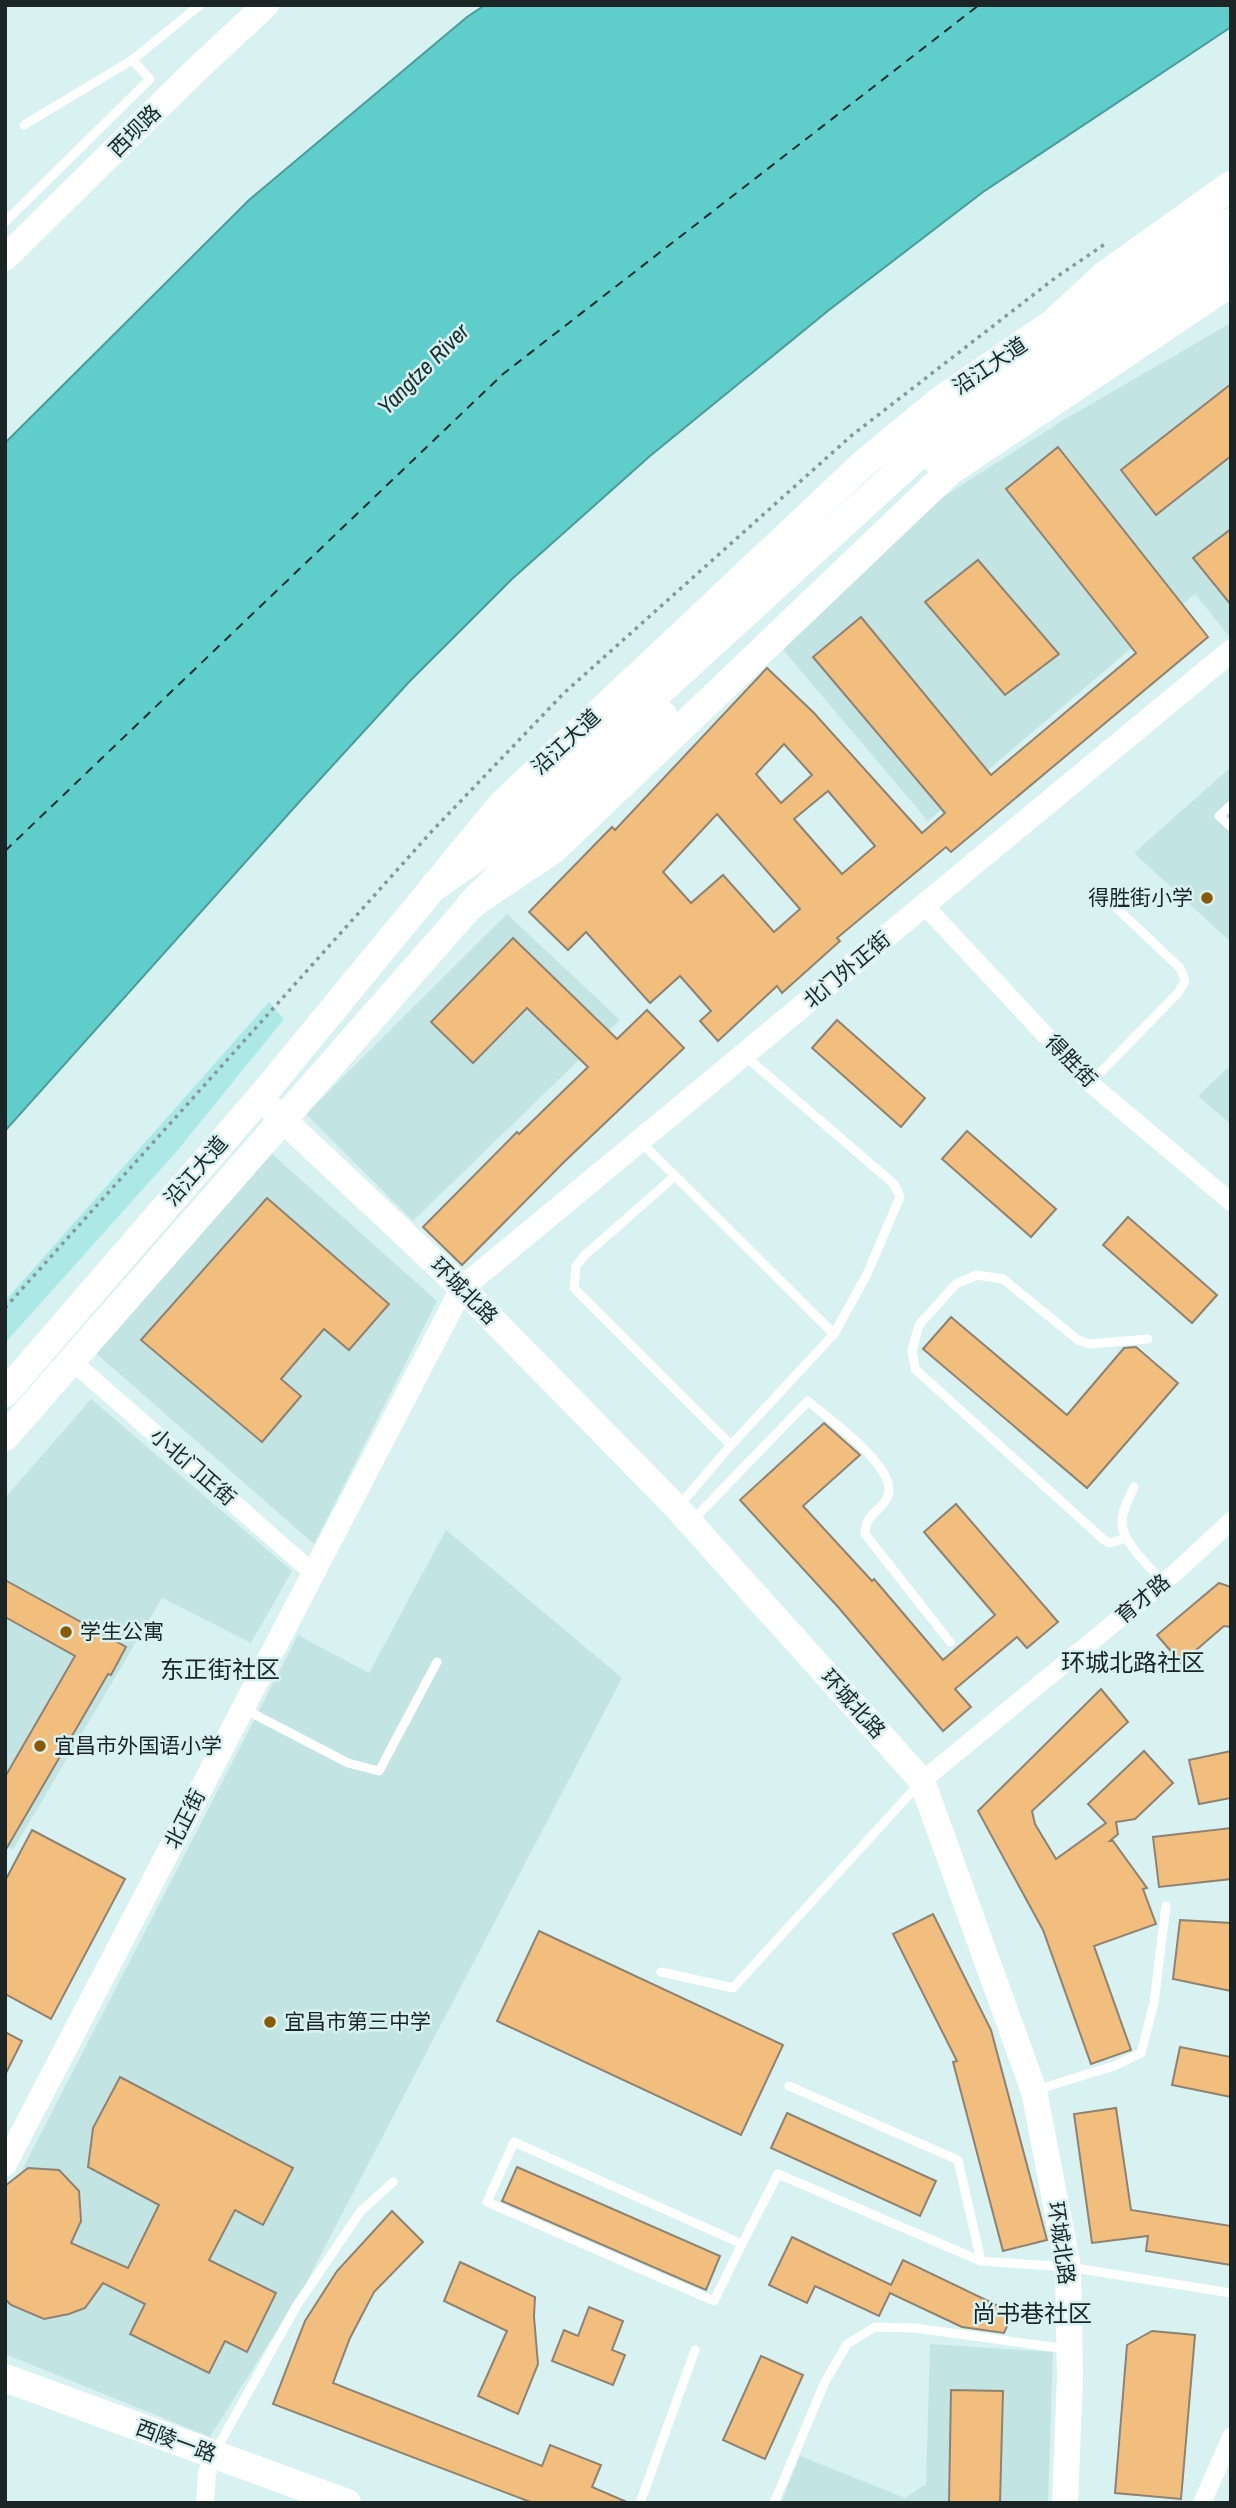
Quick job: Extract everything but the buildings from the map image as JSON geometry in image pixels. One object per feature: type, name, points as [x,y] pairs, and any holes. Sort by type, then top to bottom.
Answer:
[{"type":"highway","points":[[471,905],[687,689],[922,472],[990,405],[1049,326],[1105,276],[1231,186]]},
{"type":"highway","points":[[436,885],[483,852],[990,405],[1231,223]]},
{"type":"highway","points":[[990,405],[1231,249]]},
{"type":"highway","points":[[990,405],[1055,389],[1103,360],[1231,271]]},
{"type":"main road","name":"西坝路","points":[[5,258],[266,5]]},
{"type":"main road","name":"沿江大道","points":[[5,1393],[260,1098],[511,795],[863,464],[939,401],[1231,200]]},
{"type":"main road","name":"沿江大道","points":[[5,1437],[471,905],[554,850],[950,471],[1231,283]]},
{"type":"main road","name":"环城北路","points":[[260,1098],[461,1288],[684,1516],[922,1781],[1034,2091],[1068,2267],[1070,2377],[1065,2503]]},
{"type":"main road","name":"西陵一路","points":[[5,2378],[210,2464],[290,2503]]},
{"type":"main road","name":"西陵一路","points":[[5,2398],[210,2464],[347,2503]]},
{"type":"street","name":"北门外正街","points":[[461,1288],[1231,652]]},
{"type":"street","name":"得胜街","points":[[925,906],[1090,1083],[1231,1202]]},
{"type":"street","name":"北正街","points":[[5,2165],[461,1288]]},
{"type":"street","name":"小北门正街","points":[[72,1361],[313,1573]]},
{"type":"street","name":"育才路","points":[[922,1781],[1164,1582],[1231,1521]]},
{"type":"street","points":[[1202,2503],[1231,2437]]},
{"type":"street","points":[[205,2503],[210,2464]]},
{"type":"lane","points":[[24,125],[132,60],[200,5]]},
{"type":"lane","points":[[5,222],[150,79],[132,60]]},
{"type":"lane","points":[[1231,805],[1219,816],[1231,827]]},
{"type":"lane","points":[[1090,1083],[1178,993],[1185,982],[1180,968],[1107,899]]},
{"type":"lane","points":[[684,1516],[732,1445],[834,1334],[867,1274],[900,1197],[894,1184],[744,1055]]},
{"type":"lane","points":[[639,1141],[834,1334]]},
{"type":"lane","points":[[675,1176],[585,1255],[576,1266],[574,1288],[732,1445]]},
{"type":"lane","points":[[1126,1538],[1109,1543],[1103,1539],[915,1368],[913,1338],[919,1325],[956,1284],[977,1275],[1003,1279],[1078,1340],[1089,1344],[1148,1339]]},
{"type":"lane","points":[[684,1516],[808,1401],[879,1464],[888,1479],[888,1498],[865,1523],[865,1534],[950,1642]]},
{"type":"lane","points":[[1134,1488],[1123,1515],[1122,1525],[1126,1538],[1164,1582]]},
{"type":"lane","points":[[243,1708],[348,1763],[379,1770],[436,1662]]},
{"type":"lane","points":[[661,1972],[733,1988],[922,1781]]},
{"type":"lane","points":[[1034,2091],[1114,2066],[1141,2053],[1154,2003],[1166,1906]]},
{"type":"lane","points":[[789,2086],[958,2160],[981,2261]]},
{"type":"lane","points":[[742,2244],[514,2142],[487,2202],[714,2301],[778,2174],[981,2261],[1068,2267],[1231,2293]]},
{"type":"lane","points":[[210,2464],[297,2305],[361,2211],[393,2182]]},
{"type":"lane","points":[[775,2503],[825,2382],[847,2344],[875,2327],[915,2328],[1069,2350]]},
{"type":"lane","points":[[640,2503],[695,2350]]},
{"type":"shaded area","points":[[1231,323],[1231,634],[1229,636],[1195,594],[928,821],[768,632],[924,509],[1065,419]]},
{"type":"shaded area","name":"得胜街小学","points":[[1231,767],[1231,942],[1134,853]]},
{"type":"shaded area","points":[[507,914],[620,1020],[413,1221],[306,1114]]},
{"type":"shaded area","points":[[269,1002],[284,1019],[177,1151],[5,1343],[5,1301]]},
{"type":"shaded area","points":[[1231,1065],[1231,1124],[1198,1096]]},
{"type":"shaded area","points":[[271,1153],[437,1301],[314,1544],[91,1349]]},
{"type":"shaded area","points":[[91,1399],[292,1571],[251,1643],[162,1598],[13,1850],[5,1845],[5,1498]]},
{"type":"shaded area","name":"宜昌市第三中学","points":[[446,1530],[622,1678],[304,2287],[210,2437],[5,2354],[5,2203],[298,1635],[369,1673]]},
{"type":"shaded area","points":[[930,2344],[1053,2352],[1048,2503],[781,2503],[800,2456],[905,2498],[926,2484]]},
{"type":"water","name":"Yangtze River","points":[[485,5],[1231,5],[1231,27],[983,192],[829,310],[650,456],[512,579],[409,682],[5,1131],[5,443],[249,200],[467,17]]},
{"type":"ferry route","points":[[5,851],[503,374],[979,5]]},
{"type":"place","name":"得胜街小学","points":[[1207,898]]},
{"type":"place","name":"学生公寓","points":[[66,1632]]},
{"type":"place","name":"宜昌市外国语小学","points":[[40,1746]]},
{"type":"place","name":"宜昌市第三中学","points":[[270,2022]]},
{"type":"district","name":"环城北路社区","points":[[1133,1663]]},
{"type":"district","name":"东正街社区","points":[[220,1670]]},
{"type":"district","name":"尚书巷社区","points":[[1032,2314]]}]
